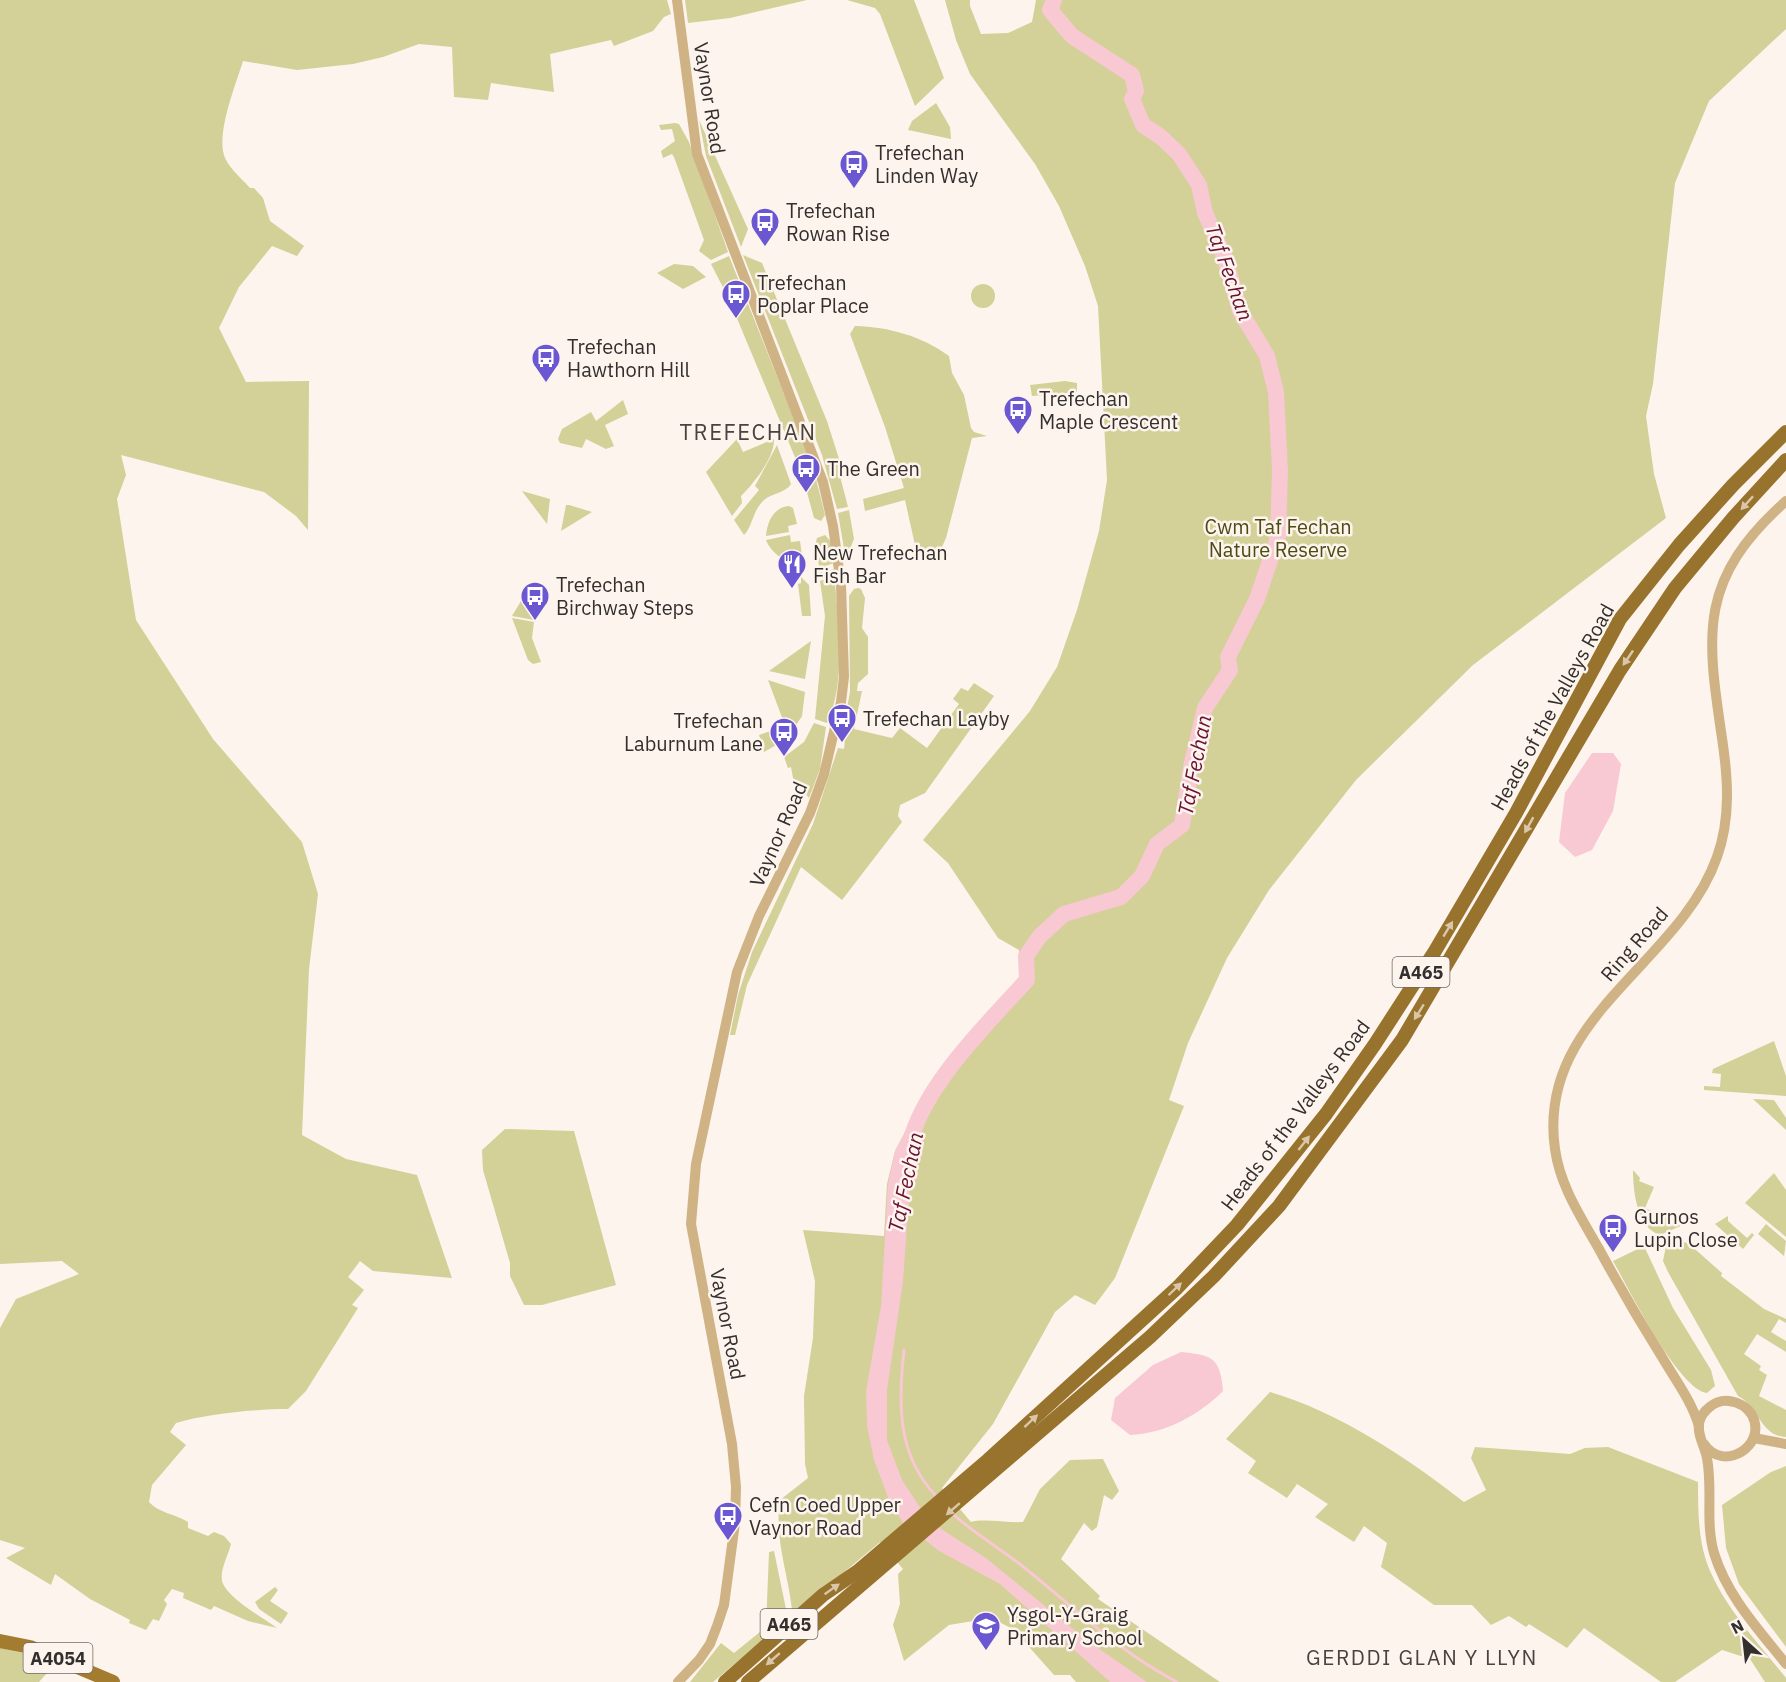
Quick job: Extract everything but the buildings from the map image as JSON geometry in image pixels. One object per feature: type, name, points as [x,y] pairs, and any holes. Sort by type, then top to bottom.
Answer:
[{"type":"highway","name":"Heads of the Valleys Road","points":[[748,1682],[867,1582],[993,1466],[1177,1288],[1237,1225],[1326,1114],[1375,1044],[1479,879],[1620,619],[1679,545],[1733,485],[1786,432]]},
{"type":"highway","name":"Heads of the Valleys Road","points":[[725,1682],[823,1595],[858,1571],[993,1466],[1150,1337],[1214,1276],[1279,1206],[1402,1040],[1626,661],[1676,588],[1733,518],[1786,460]]},
{"type":"main road","name":"A4054","points":[[0,1641],[30,1647],[113,1682]]},
{"type":"street","name":"Vaynor Road","points":[[677,0],[697,154],[823,482],[841,585],[844,666],[841,702],[824,774],[810,813],[759,916],[737,972],[696,1164],[691,1224],[732,1444],[736,1513],[725,1595],[717,1626],[710,1644],[699,1660],[678,1682]]},
{"type":"street","name":"Ring Road","points":[[1699,1426],[1686,1394],[1637,1317],[1572,1202],[1559,1171],[1555,1149],[1554,1110],[1564,1066],[1573,1047],[1588,1026],[1690,907],[1717,857],[1726,818],[1728,780],[1710,643],[1714,613],[1719,590],[1743,546],[1761,524],[1786,501]]},
{"type":"street","points":[[1686,1394],[1695,1400],[1715,1403],[1726,1400],[1741,1404],[1753,1419],[1754,1438],[1742,1453],[1727,1456],[1713,1453],[1704,1444]]},
{"type":"street","points":[[1715,1403],[1703,1413],[1699,1426],[1709,1478],[1708,1526],[1723,1577],[1734,1597],[1786,1664]]},
{"type":"street","points":[[1754,1438],[1786,1444]]},
{"type":"street","points":[[1709,1478],[1727,1456]]},
{"type":"green space","points":[[0,0],[667,0],[671,14],[664,17],[653,31],[614,46],[611,40],[550,54],[554,92],[491,83],[488,100],[454,97],[452,47],[419,44],[383,57],[353,64],[297,70],[243,61],[224,123],[225,158],[250,188],[254,188],[263,198],[270,221],[304,246],[297,256],[272,246],[239,287],[219,328],[246,382],[309,381],[308,530],[296,516],[264,492],[121,455],[126,475],[117,499],[136,620],[213,739],[302,842],[318,894],[309,969],[302,1135],[346,1159],[417,1175],[452,1278],[373,1271],[360,1261],[348,1277],[364,1290],[352,1305],[358,1308],[306,1391],[288,1409],[246,1411],[202,1417],[176,1423],[170,1432],[186,1445],[152,1485],[149,1502],[157,1509],[188,1522],[188,1528],[208,1536],[214,1532],[224,1536],[231,1544],[222,1572],[225,1587],[237,1600],[277,1628],[248,1621],[214,1606],[211,1610],[183,1598],[184,1593],[172,1589],[164,1600],[167,1604],[159,1621],[153,1619],[146,1630],[129,1623],[130,1620],[90,1599],[55,1574],[51,1585],[6,1558],[25,1548],[0,1540],[0,1328],[16,1299],[79,1274],[62,1261],[0,1264]]},
{"type":"green space","points":[[685,0],[807,0],[730,18],[688,23]]},
{"type":"green space","points":[[847,0],[914,0],[944,78],[915,106],[880,14],[875,8]]},
{"type":"green space","name":"Cwm Taf Fechan Nature Reserve","points":[[945,0],[970,0],[970,6],[981,34],[1008,33],[1032,22],[1036,0],[1786,0],[1786,29],[1709,101],[1675,183],[1653,384],[1646,416],[1654,474],[1666,518],[1473,665],[1356,780],[1269,890],[1227,958],[1188,1043],[1169,1100],[1184,1106],[1115,1278],[1095,1305],[1075,1295],[1055,1312],[993,1424],[942,1488],[971,1522],[982,1520],[1023,1522],[1040,1489],[1070,1460],[1103,1459],[1119,1491],[1112,1500],[1104,1495],[1097,1527],[1092,1531],[1084,1523],[1061,1559],[1100,1596],[1098,1599],[1220,1682],[1076,1682],[1070,1675],[1054,1675],[1013,1629],[991,1618],[949,1625],[904,1661],[893,1625],[900,1604],[898,1574],[903,1569],[880,1542],[713,1682],[690,1682],[721,1643],[734,1653],[766,1627],[769,1552],[774,1551],[787,1614],[792,1610],[780,1542],[779,1514],[780,1500],[808,1478],[805,1464],[804,1396],[813,1338],[815,1281],[803,1230],[884,1236],[887,1184],[895,1151],[933,1079],[1019,979],[1019,950],[998,938],[948,863],[923,840],[1030,711],[1057,667],[1077,610],[1099,531],[1107,480],[1098,306],[1085,266],[1059,206],[1035,164],[970,74],[956,40]]},
{"type":"green space","points":[[936,103],[950,127],[951,139],[908,130],[912,121]]},
{"type":"green space","points":[[699,120],[748,229],[741,247],[706,156]]},
{"type":"green space","points":[[679,124],[689,142],[728,252],[711,260],[699,251],[704,240],[674,157],[672,154],[663,158],[661,151],[675,141],[672,129],[661,130],[659,125]]},
{"type":"green space","points":[[743,255],[762,263],[827,421],[841,465],[840,476],[848,507],[837,509],[822,455]]},
{"type":"green space","points":[[729,256],[813,467],[825,515],[821,521],[814,518],[802,474],[728,297],[711,264]]},
{"type":"green space","points":[[674,264],[693,266],[706,277],[683,289],[657,273]]},
{"type":"green space","points":[[983,284],[992,287],[995,296],[992,305],[983,308],[974,305],[971,296],[974,287]]},
{"type":"green space","points":[[855,326],[880,328],[905,334],[928,343],[949,356],[952,373],[964,395],[971,428],[974,432],[987,436],[972,438],[946,538],[936,560],[917,554],[905,500],[865,511],[863,499],[904,488],[885,427],[850,334]]},
{"type":"green space","points":[[1065,381],[1077,383],[1077,392],[1032,396],[1030,385]]},
{"type":"green space","points":[[623,400],[628,414],[605,425],[614,446],[606,449],[586,439],[582,448],[560,443],[558,439],[562,429],[591,412],[596,421]]},
{"type":"green space","points":[[737,439],[743,452],[774,439],[767,462],[741,496],[742,503],[732,516],[706,472]]},
{"type":"green space","points":[[777,445],[791,484],[763,501],[744,535],[734,520],[759,490],[755,486]]},
{"type":"green space","points":[[522,491],[550,499],[547,524]]},
{"type":"green space","points":[[566,505],[569,505],[592,512],[561,531]]},
{"type":"green space","points":[[789,506],[793,508],[797,524],[788,526],[789,532],[766,536],[772,516],[779,509]]},
{"type":"green space","points":[[849,510],[854,539],[848,554],[845,555],[838,513]]},
{"type":"green space","points":[[790,535],[791,542],[800,541],[802,556],[792,561],[776,554],[766,540]]},
{"type":"green space","points":[[825,535],[831,542],[834,563],[826,566],[820,576],[816,542],[817,538]]},
{"type":"green space","points":[[834,569],[840,648],[837,687],[827,723],[815,719],[825,616],[820,581],[825,579],[828,571]]},
{"type":"green space","points":[[801,577],[809,585],[811,616],[802,616],[798,584],[801,583]]},
{"type":"green space","points":[[536,584],[543,584],[534,620],[512,616],[524,596]]},
{"type":"green space","points":[[854,589],[861,589],[865,598],[862,628],[868,637],[868,674],[858,683],[857,691],[862,691],[854,729],[892,738],[900,728],[927,748],[959,704],[953,699],[961,688],[968,691],[974,683],[994,696],[925,793],[900,805],[898,816],[902,822],[842,900],[801,867],[747,985],[735,1035],[730,1035],[738,995],[752,952],[813,824],[838,748],[844,749],[845,740],[841,739],[850,692],[849,596]]},
{"type":"green space","points":[[512,618],[534,622],[532,638],[541,662],[533,664],[528,660]]},
{"type":"green space","points":[[811,641],[805,679],[769,671]]},
{"type":"green space","points":[[768,680],[805,692],[802,716],[789,736]]},
{"type":"green space","points":[[814,723],[826,727],[820,769],[809,798],[793,778],[791,767],[788,768],[784,757],[804,742]]},
{"type":"green space","points":[[782,727],[787,739],[764,752],[759,735]]},
{"type":"green space","points":[[1774,1041],[1786,1076],[1786,1096],[1704,1090],[1704,1086],[1720,1087],[1721,1074],[1712,1073],[1713,1069]]},
{"type":"green space","points":[[1753,1099],[1774,1100],[1786,1118],[1786,1130]]},
{"type":"green space","points":[[505,1129],[574,1131],[616,1285],[542,1305],[524,1305],[510,1276],[510,1263],[483,1170],[482,1150]]},
{"type":"green space","points":[[1633,1170],[1640,1178],[1639,1181],[1654,1187],[1645,1208],[1683,1225],[1660,1235],[1646,1225],[1635,1198]]},
{"type":"green space","points":[[1774,1173],[1786,1190],[1786,1237],[1745,1203]]},
{"type":"green space","points":[[1728,1216],[1728,1221],[1747,1238],[1752,1233],[1754,1235],[1743,1249],[1715,1224]]},
{"type":"green space","points":[[1766,1224],[1786,1241],[1784,1256],[1758,1234]]},
{"type":"green space","points":[[1676,1241],[1688,1243],[1722,1273],[1721,1276],[1764,1309],[1786,1319],[1786,1323],[1779,1319],[1771,1332],[1786,1341],[1786,1352],[1757,1334],[1744,1354],[1761,1366],[1759,1370],[1767,1375],[1759,1396],[1786,1410],[1786,1437],[1770,1432],[1751,1406],[1738,1396],[1668,1272],[1663,1261],[1666,1246]]},
{"type":"green space","points":[[1644,1246],[1673,1308],[1711,1370],[1715,1386],[1707,1393],[1695,1387],[1682,1375],[1669,1357],[1613,1261]]},
{"type":"green space","points":[[1270,1392],[1321,1411],[1372,1438],[1420,1469],[1464,1502],[1486,1490],[1471,1458],[1475,1447],[1570,1454],[1585,1448],[1608,1447],[1698,1482],[1701,1540],[1711,1573],[1726,1601],[1786,1678],[1786,1682],[1765,1682],[1750,1659],[1722,1650],[1675,1682],[1661,1682],[1584,1628],[1567,1648],[1529,1624],[1526,1627],[1509,1616],[1491,1625],[1472,1605],[1434,1605],[1381,1567],[1387,1543],[1364,1526],[1354,1542],[1315,1517],[1328,1504],[1297,1484],[1287,1498],[1248,1473],[1256,1461],[1226,1439]]},
{"type":"green space","points":[[1786,1466],[1786,1647],[1739,1584],[1726,1548],[1722,1505],[1771,1472]]},
{"type":"green space","points":[[275,1587],[278,1590],[270,1601],[288,1613],[281,1624],[259,1609],[255,1602]]},
{"type":"green space","points":[[0,1648],[37,1656],[55,1664],[39,1682],[0,1682]]},
{"type":"water","points":[[1592,753],[1613,753],[1621,764],[1613,811],[1592,850],[1575,857],[1559,842],[1565,793]]},
{"type":"water","points":[[910,1122],[924,1137],[911,1169],[903,1282],[887,1390],[887,1440],[902,1480],[929,1521],[986,1558],[1088,1641],[1147,1682],[1110,1682],[1000,1584],[939,1551],[903,1523],[889,1500],[874,1460],[867,1426],[866,1391],[881,1306],[888,1184],[895,1151]]},
{"type":"water","points":[[1181,1352],[1208,1357],[1217,1365],[1223,1391],[1214,1400],[1180,1422],[1143,1434],[1130,1435],[1111,1420],[1115,1398],[1153,1365]]},
{"type":"waterway","name":"Taf Fechan","points":[[909,1147],[916,1125],[941,1080],[975,1037],[1027,980],[1026,956],[1040,936],[1064,914],[1121,897],[1142,876],[1157,844],[1182,825],[1191,767],[1205,708],[1230,670],[1228,657],[1257,599],[1278,537],[1280,471],[1276,392],[1267,356],[1240,311],[1225,258],[1205,213],[1199,185],[1179,154],[1161,137],[1143,125],[1132,99],[1136,91],[1132,75],[1072,36],[1050,10],[1054,0]]},
{"type":"waterway","points":[[908,1171],[916,1178]]},
{"type":"waterway","points":[[904,1350],[901,1409],[907,1447],[924,1481],[937,1497]]},
{"type":"waterway","points":[[952,1513],[1135,1657],[1177,1682]]},
{"type":"place","name":"Trefechan Linden Way","points":[[854,190]]},
{"type":"place","name":"Trefechan Rowan Rise","points":[[765,248]]},
{"type":"place","name":"Trefechan Poplar Place","points":[[736,320]]},
{"type":"place","name":"Trefechan Hawthorn Hill","points":[[546,384]]},
{"type":"place","name":"Trefechan Maple Crescent","points":[[1018,436]]},
{"type":"place","name":"The Green","points":[[806,494]]},
{"type":"place","name":"New Trefechan Fish Bar","points":[[792,590]]},
{"type":"place","name":"Trefechan Birchway Steps","points":[[535,622]]},
{"type":"place","name":"Trefechan Layby","points":[[842,744]]},
{"type":"place","name":"Trefechan Laburnum Lane","points":[[784,758]]},
{"type":"place","name":"Gurnos Lupin Close","points":[[1613,1254]]},
{"type":"place","name":"Cefn Coed Upper Vaynor Road","points":[[728,1542]]},
{"type":"place","name":"Ysgol-Y-Graig Primary School","points":[[986,1652]]},
{"type":"district","name":"TREFECHAN","points":[[748,431]]},
{"type":"district","name":"GERDDI GLAN Y LLYN","points":[[1422,1657]]}]
